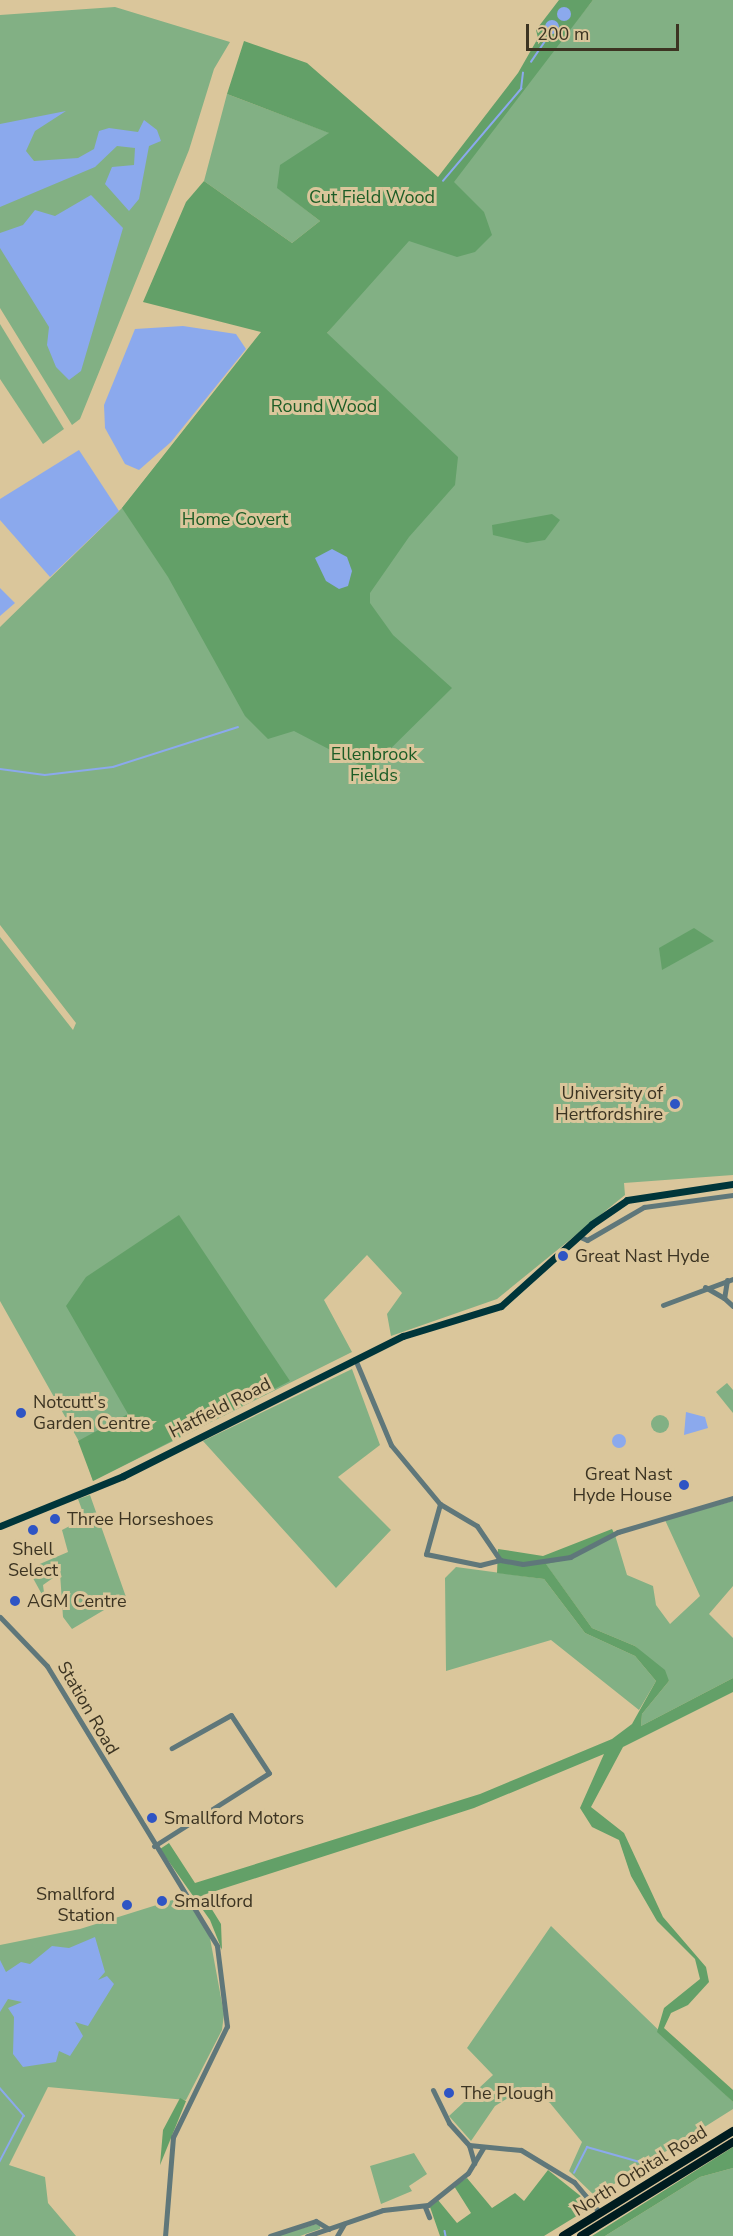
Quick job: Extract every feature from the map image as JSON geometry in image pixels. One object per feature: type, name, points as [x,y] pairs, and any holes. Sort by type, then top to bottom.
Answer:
[{"type":"highway","name":"North Orbital Road","points":[[563,2236],[733,2131]]},
{"type":"highway","name":"North Orbital Road","points":[[581,2236],[733,2142]]},
{"type":"main road","name":"Hatfield Road","points":[[0,1526],[123,1476],[355,1359],[516,1295],[578,1236],[644,1194],[733,1184]]},
{"type":"street","points":[[578,1236],[587,1240],[644,1207],[733,1195]]},
{"type":"street","points":[[663,1305],[730,1279]]},
{"type":"street","points":[[724,1298],[730,1279]]},
{"type":"street","points":[[705,1287],[733,1306]]},
{"type":"street","points":[[355,1359],[391,1446],[440,1504],[477,1526],[500,1560]]},
{"type":"street","points":[[440,1504],[426,1554],[480,1565],[500,1560],[523,1564],[570,1557],[618,1532],[733,1498]]},
{"type":"street","name":"Station Road","points":[[0,1617],[41,1658],[138,1823],[185,1888],[217,1946],[228,2016],[222,2041],[173,2137],[165,2236]]},
{"type":"street","points":[[154,1846],[269,1773],[231,1715],[172,1748]]},
{"type":"street","points":[[432,2090],[449,2123],[469,2145],[474,2163]]},
{"type":"street","points":[[469,2145],[520,2150],[574,2182],[600,2213]]},
{"type":"street","points":[[307,2236],[383,2210],[425,2207],[474,2163],[483,2148]]},
{"type":"street","points":[[425,2207],[429,2217]]},
{"type":"street","points":[[270,2236],[316,2221],[329,2229]]},
{"type":"street","points":[[339,2234],[344,2224]]},
{"type":"green space","points":[[559,0],[593,0],[454,182],[484,212],[492,235],[475,252],[457,257],[409,241],[327,333],[458,457],[455,485],[409,537],[370,593],[370,603],[393,635],[452,688],[369,770],[294,731],[268,739],[245,716],[168,577],[122,508],[261,332],[143,302],[186,202],[204,181],[292,243],[320,221],[277,188],[280,165],[329,133],[227,94],[244,41],[307,63],[438,177],[518,73],[538,38],[536,30]]},
{"type":"green space","name":"Ellenbrook Fields","points":[[593,0],[733,0],[733,1175],[624,1183],[625,1195],[497,1299],[391,1336],[387,1314],[402,1293],[367,1255],[324,1300],[352,1352],[93,1481],[81,1445],[0,1301],[0,937],[73,1030],[76,1023],[0,925],[0,627],[122,508],[262,332],[327,333]]},
{"type":"green space","points":[[115,7],[230,42],[214,69],[189,150],[80,419],[72,425],[0,308],[0,15]]},
{"type":"green space","points":[[227,94],[330,133],[278,188],[320,221],[292,243],[204,181]]},
{"type":"green space","points":[[0,324],[64,429],[43,444],[0,379]]},
{"type":"green space","points":[[552,514],[560,520],[545,540],[527,543],[493,535],[492,525]]},
{"type":"green space","points":[[694,928],[714,941],[662,970],[659,948]]},
{"type":"green space","points":[[179,1215],[290,1381],[93,1481],[78,1441],[128,1414],[66,1306],[86,1277]]},
{"type":"green space","points":[[352,1369],[380,1445],[338,1477],[391,1530],[336,1588],[203,1441]]},
{"type":"green space","points":[[727,1383],[733,1390],[733,1413],[716,1392]]},
{"type":"green space","points":[[660,1415],[667,1417],[669,1424],[667,1431],[660,1433],[653,1431],[651,1424],[653,1417]]},
{"type":"green space","points":[[90,1495],[126,1597],[72,1629],[63,1617],[60,1573],[43,1585],[45,1600],[28,1569],[68,1552],[62,1530],[85,1518],[78,1499]]},
{"type":"green space","points":[[733,1501],[733,1586],[709,1614],[733,1638],[733,1678],[641,1726],[642,1714],[669,1681],[635,1646],[592,1628],[545,1563],[570,1559],[615,1535],[627,1575],[653,1586],[656,1605],[670,1624],[700,1596],[665,1520]]},
{"type":"green space","points":[[612,1529],[615,1535],[570,1559],[546,1564],[592,1628],[635,1646],[665,1670],[669,1681],[642,1714],[641,1726],[733,1678],[733,1692],[623,1747],[591,1807],[624,1833],[663,1917],[706,1967],[709,1982],[688,2005],[671,2013],[664,2028],[733,2090],[733,2102],[657,2032],[664,2008],[700,1979],[695,1959],[657,1921],[631,1876],[619,1840],[592,1827],[580,1808],[604,1754],[474,1808],[203,1895],[221,1924],[222,1950],[210,1920],[160,1849],[169,1843],[195,1883],[480,1794],[612,1739],[632,1724],[656,1681],[635,1656],[585,1633],[544,1579],[497,1573],[498,1549],[543,1556]]},
{"type":"green space","points":[[456,1567],[544,1579],[585,1633],[635,1656],[656,1681],[639,1710],[551,1640],[446,1671],[445,1578]]},
{"type":"green space","points":[[179,1898],[196,1912],[210,1938],[224,2014],[222,2030],[186,2100],[48,2087],[9,2165],[45,2177],[48,2203],[76,2236],[0,2236],[0,1945],[80,1929]]},
{"type":"green space","points":[[551,1926],[733,2102],[733,2109],[595,2196],[569,2171],[582,2142],[550,2103],[526,2087],[495,2106],[471,2141],[449,2116],[493,2075],[467,2048]]},
{"type":"green space","points":[[180,2098],[186,2101],[160,2165],[163,2130]]},
{"type":"green space","points":[[733,2147],[733,2168],[700,2177],[605,2236],[592,2236]]},
{"type":"green space","points":[[414,2153],[427,2174],[409,2186],[412,2191],[381,2204],[370,2166]]},
{"type":"green space","points":[[733,2168],[733,2236],[605,2236],[700,2177]]},
{"type":"green space","points":[[548,2170],[593,2206],[544,2236],[440,2236],[430,2207],[438,2200],[457,2223],[471,2213],[454,2186],[467,2178],[492,2208],[515,2193],[524,2201]]},
{"type":"green space","points":[[320,2223],[320,2229],[300,2236],[276,2236]]},
{"type":"water","points":[[564,7],[569,9],[571,14],[569,19],[564,21],[559,19],[557,14],[559,9]]},
{"type":"water","points":[[552,20],[557,22],[559,27],[557,32],[552,34],[547,32],[545,27],[547,22]]},
{"type":"water","points":[[66,111],[35,131],[26,151],[34,161],[78,158],[94,149],[99,131],[109,128],[138,132],[144,120],[157,130],[161,141],[149,146],[139,199],[129,211],[105,184],[112,167],[134,165],[135,148],[117,146],[95,167],[0,207],[0,124]]},
{"type":"water","points":[[91,195],[123,228],[81,371],[69,380],[56,367],[47,345],[49,327],[0,248],[0,233],[23,225],[35,210],[55,216]]},
{"type":"water","points":[[183,326],[236,334],[246,349],[171,442],[139,470],[125,464],[105,428],[104,405],[135,329]]},
{"type":"water","points":[[79,450],[119,511],[50,577],[0,520],[0,499]]},
{"type":"water","points":[[332,549],[347,557],[352,571],[348,586],[339,589],[326,581],[315,558]]},
{"type":"water","points":[[0,588],[15,603],[0,616]]},
{"type":"water","points":[[686,1412],[705,1417],[708,1428],[684,1435]]},
{"type":"water","points":[[619,1434],[624,1436],[626,1441],[624,1446],[619,1448],[614,1446],[612,1441],[614,1436]]},
{"type":"water","points":[[95,1937],[105,1972],[98,1980],[107,1976],[114,1984],[88,2026],[75,2022],[83,2036],[70,2056],[59,2051],[56,2062],[23,2067],[13,2054],[14,2017],[8,2008],[22,2002],[8,1999],[0,2012],[0,1960],[6,1972],[21,1962],[30,1964],[52,1946],[69,1948]]},
{"type":"waterway","points":[[531,62],[549,35]]},
{"type":"waterway","points":[[443,181],[521,89],[523,73]]},
{"type":"waterway","points":[[0,769],[45,775],[113,767],[238,727]]},
{"type":"waterway","points":[[0,2088],[24,2116],[0,2162]]},
{"type":"waterway","points":[[574,2173],[587,2147],[647,2164]]},
{"type":"waterway","points":[[445,2231],[446,2236]]},
{"type":"place","name":"University of Hertfordshire","points":[[675,1104]]},
{"type":"place","name":"Great Nast Hyde","points":[[563,1256]]},
{"type":"place","name":"Notcutt's Garden Centre","points":[[21,1413]]},
{"type":"place","name":"Great Nast Hyde House","points":[[684,1485]]},
{"type":"place","name":"Three Horseshoes","points":[[55,1519]]},
{"type":"place","name":"Shell Select","points":[[33,1530]]},
{"type":"place","name":"AGM Centre","points":[[15,1601]]},
{"type":"place","name":"Smallford Motors","points":[[152,1818]]},
{"type":"place","name":"Smallford","points":[[162,1901]]},
{"type":"place","name":"Smallford Station","points":[[127,1905]]},
{"type":"place","name":"The Plough","points":[[449,2093]]},
{"type":"park label","name":"Cut Field Wood","points":[[372,197]]},
{"type":"park label","name":"Round Wood","points":[[324,406]]},
{"type":"park label","name":"Home Covert","points":[[235,519]]}]
